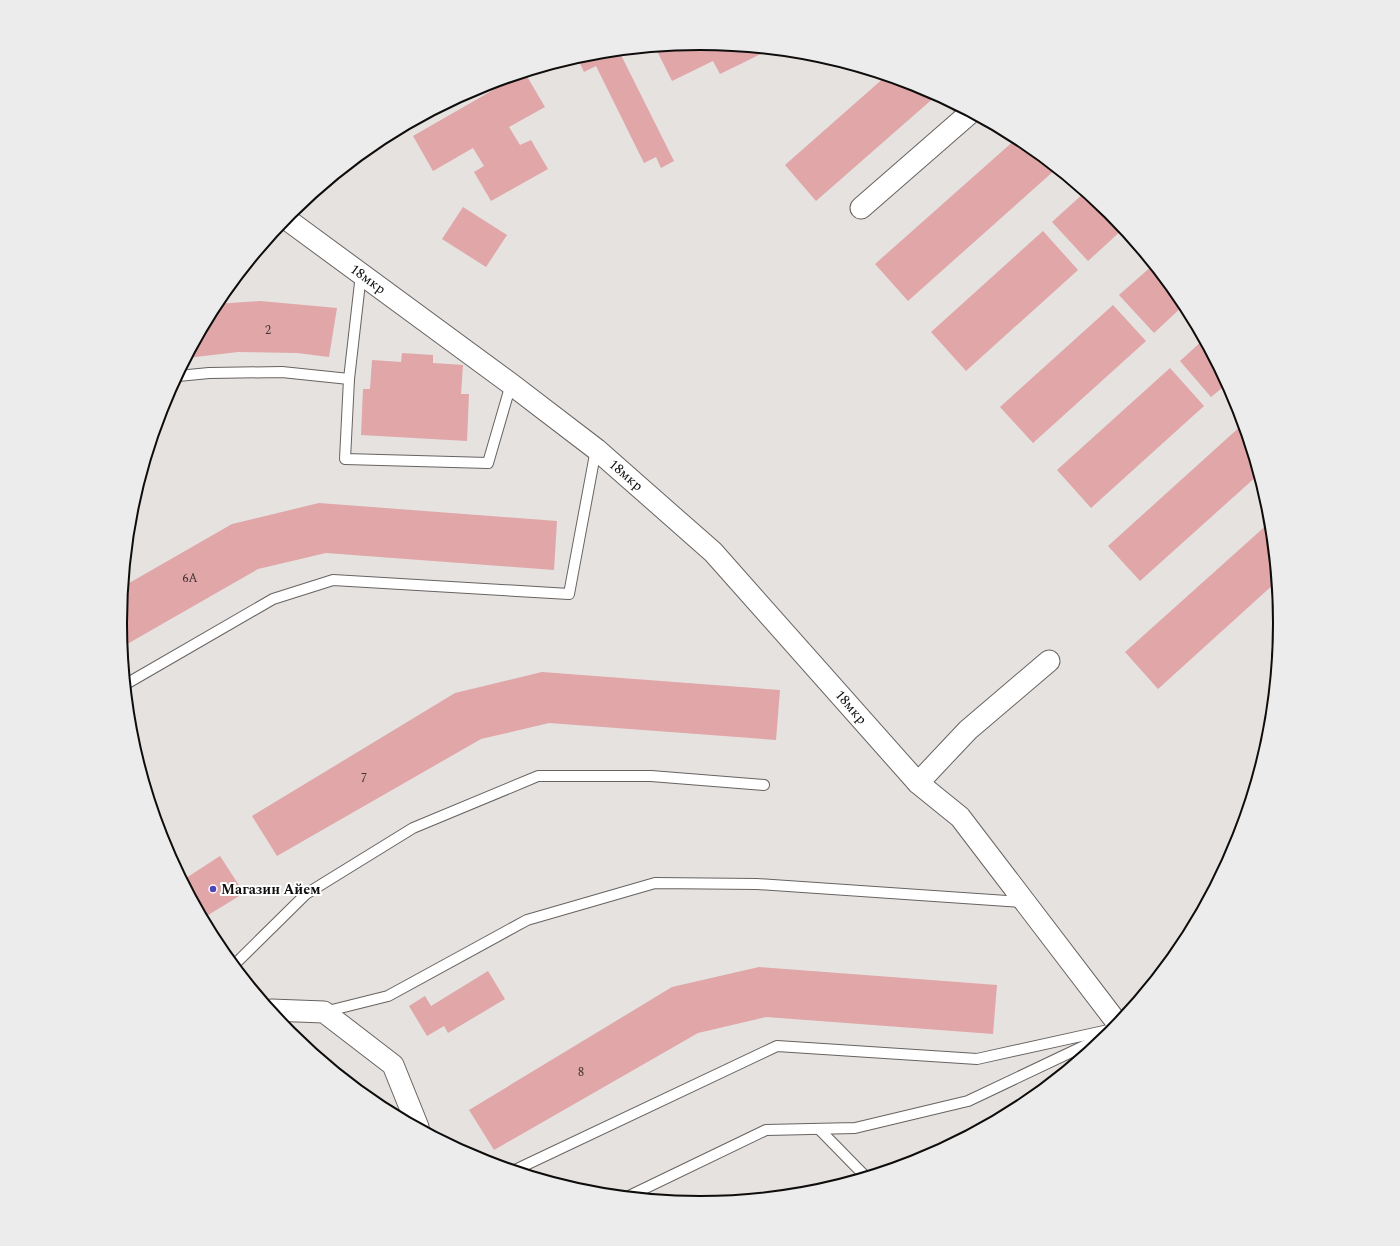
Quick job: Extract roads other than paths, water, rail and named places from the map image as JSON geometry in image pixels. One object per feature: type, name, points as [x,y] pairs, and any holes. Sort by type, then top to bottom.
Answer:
[{"type":"street","points":[[861,208],[966,116]]},
{"type":"street","name":"18мкр","points":[[291,222],[511,384],[596,449],[713,552],[918,784],[960,817],[1114,1019]]},
{"type":"street","points":[[918,784],[968,730],[1049,661]]},
{"type":"street","points":[[278,1010],[324,1012],[393,1065],[415,1120]]},
{"type":"lane","points":[[361,273],[349,379],[345,459],[488,463],[511,384]]},
{"type":"lane","points":[[184,375],[209,373],[282,372],[349,379]]},
{"type":"lane","points":[[130,682],[273,599],[333,580],[569,594],[596,449]]},
{"type":"lane","points":[[238,961],[306,894],[413,828],[538,776],[651,776],[764,785]]},
{"type":"lane","points":[[324,1012],[388,996],[527,920],[655,883],[757,884],[1025,902]]},
{"type":"lane","points":[[521,1167],[777,1046],[977,1059],[1100,1033]]},
{"type":"lane","points":[[637,1192],[766,1130],[855,1128],[968,1101],[1090,1043]]},
{"type":"lane","points":[[820,1129],[861,1172]]},
{"type":"place","name":"Магазин Айем","points":[[213,889]]}]
